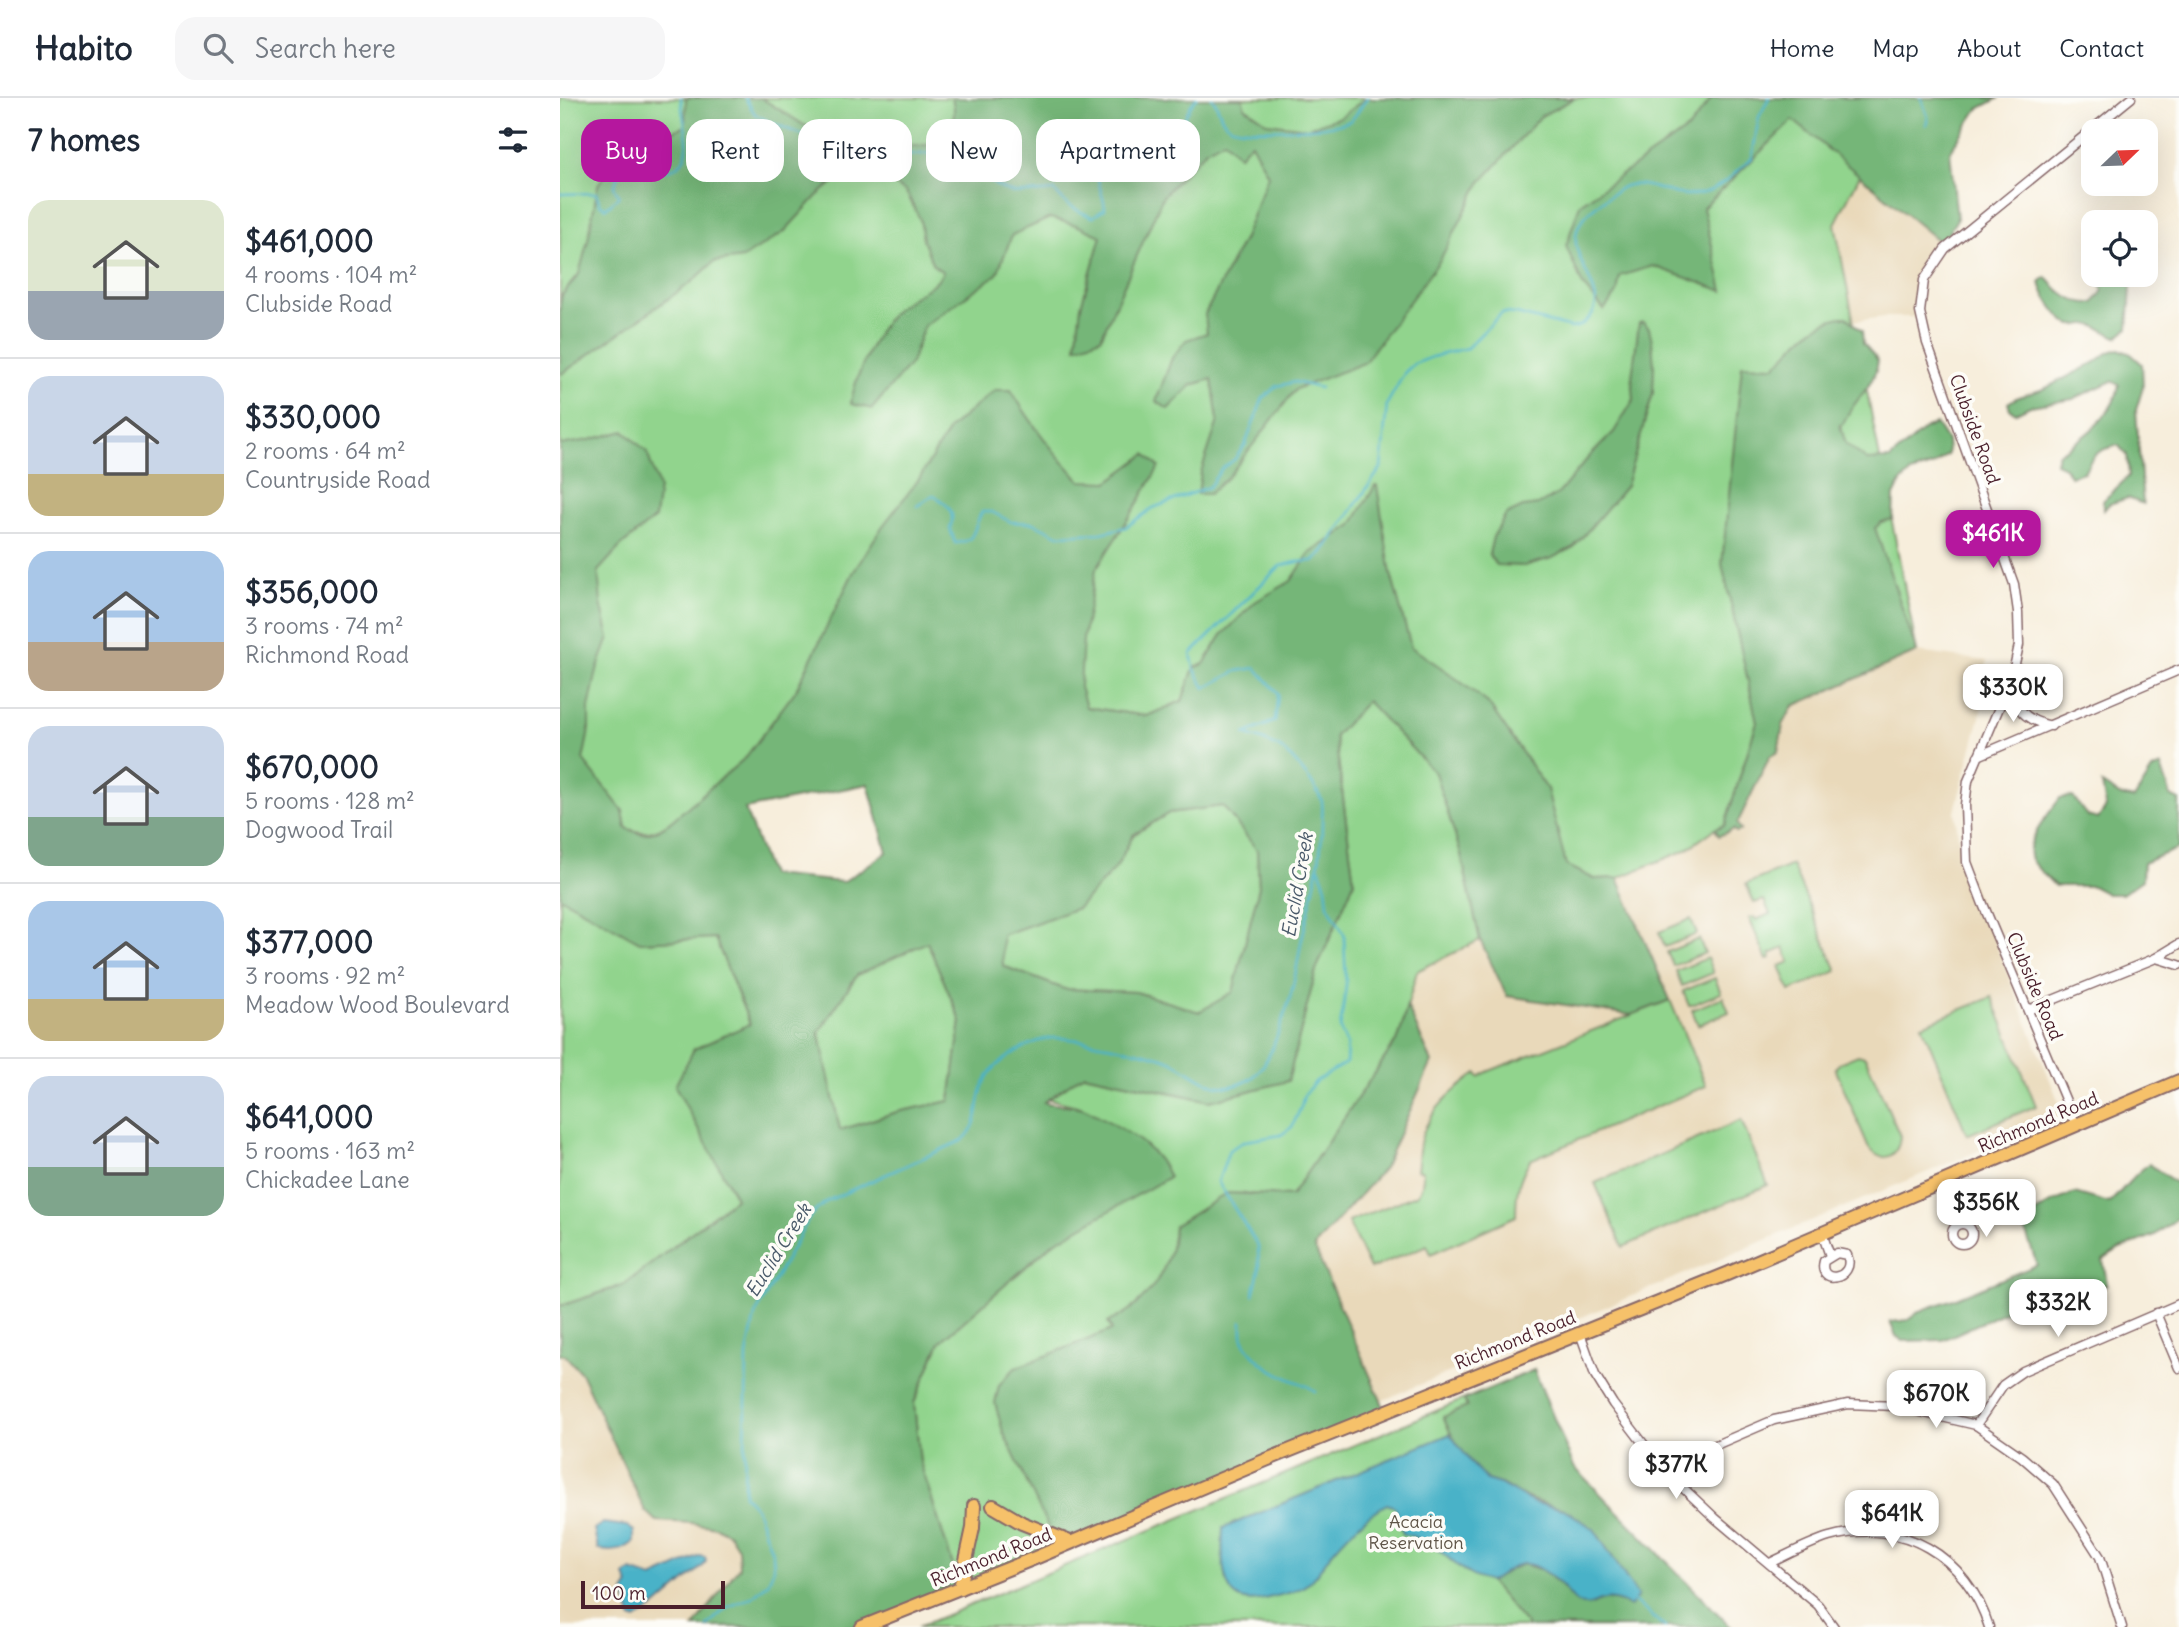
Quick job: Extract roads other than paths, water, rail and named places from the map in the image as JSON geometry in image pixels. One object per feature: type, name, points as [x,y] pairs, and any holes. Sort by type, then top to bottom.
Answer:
[{"type":"main road","name":"Richmond Road","points":[[862,1627],[1822,1233],[2179,1081]]},
{"type":"main road","points":[[960,1588],[973,1528],[974,1506]]},
{"type":"main road","points":[[993,1506],[1022,1523],[1070,1542]]},
{"type":"street","name":"Clubside Road","points":[[2076,1125],[1968,862],[1965,805],[1968,781],[2009,685],[2019,645],[2018,612],[2014,584],[1927,343],[1920,312],[1924,280],[1945,249],[2131,98]]},
{"type":"street","points":[[1978,756],[2179,670]]},
{"type":"street","points":[[2009,685],[2014,701],[2024,715],[2040,724],[2051,726]]},
{"type":"street","points":[[2028,1010],[2155,958],[2179,944]]},
{"type":"street","points":[[2155,958],[2179,965]]},
{"type":"street","points":[[1822,1233],[1830,1256]]},
{"type":"street","points":[[1976,1425],[2003,1385],[2023,1371],[2179,1304]]},
{"type":"street","points":[[2156,1313],[2179,1368]]},
{"type":"street","points":[[1580,1333],[1595,1375],[1613,1404],[1662,1468],[1818,1605],[1834,1627]]},
{"type":"street","points":[[1662,1468],[1774,1420],[1848,1404],[1895,1406],[1976,1425],[2022,1457],[2053,1484],[2100,1558],[2122,1627]]},
{"type":"street","points":[[1770,1563],[1828,1537],[1858,1532],[1896,1536],[1931,1548],[1950,1563],[1969,1584],[1989,1627]]},
{"type":"water","points":[[1450,1434],[1487,1480],[1500,1484],[1534,1503],[1564,1509],[1594,1529],[1638,1596],[1630,1606],[1612,1600],[1581,1604],[1551,1576],[1528,1564],[1514,1567],[1490,1582],[1476,1578],[1425,1541],[1403,1534],[1395,1507],[1387,1504],[1357,1526],[1314,1577],[1299,1589],[1252,1601],[1237,1596],[1230,1590],[1224,1569],[1223,1528]]},
{"type":"water","points":[[603,1523],[627,1526],[634,1531],[634,1542],[617,1550],[598,1549],[594,1529]]},
{"type":"water","points":[[700,1556],[705,1557],[704,1565],[654,1608],[636,1620],[631,1618],[624,1592],[629,1584],[625,1576],[627,1573],[632,1571],[652,1578]]},
{"type":"waterway","points":[[560,194],[596,193],[600,204],[606,208],[619,196],[614,187],[619,174],[635,169],[657,172],[672,169],[681,163],[686,155],[687,145],[681,98]]},
{"type":"waterway","points":[[745,98],[755,114],[770,122],[814,138],[827,138],[886,158],[958,148],[998,187],[1015,193],[1055,191],[1072,207],[1093,217],[1105,209],[1098,175],[1118,156],[1159,166],[1172,152],[1186,114],[1197,98]]},
{"type":"waterway","points":[[1212,98],[1228,125],[1243,129],[1275,130],[1343,123],[1353,118],[1367,98]]},
{"type":"waterway","name":"Euclid Creek","points":[[707,1626],[726,1608],[752,1597],[768,1583],[774,1568],[773,1555],[756,1508],[744,1495],[747,1355],[755,1315],[811,1215],[827,1201],[963,1140],[971,1131],[984,1082],[991,1072],[1012,1054],[1040,1041],[1053,1038],[1078,1040],[1149,1054],[1173,1062],[1207,1082],[1224,1087],[1234,1086],[1253,1077],[1271,1051],[1291,994],[1315,884],[1320,854],[1322,802],[1310,781],[1285,752],[1245,734],[1275,721],[1278,693],[1256,668],[1237,671],[1205,688],[1194,668],[1191,654],[1280,566],[1313,561],[1323,552],[1381,468],[1387,404],[1405,372],[1414,364],[1432,357],[1467,348],[1502,313],[1571,328],[1583,324],[1595,307],[1595,296],[1576,245],[1577,232],[1583,219],[1597,205],[1625,186],[1643,185],[1690,195],[1707,192],[1721,184],[1752,158],[1759,117],[1769,98]]},
{"type":"waterway","points":[[1921,98],[1928,117],[1926,125]]},
{"type":"waterway","points":[[917,506],[933,495],[946,504],[951,512],[950,528],[955,543],[971,537],[982,512],[992,512],[1011,522],[1034,523],[1058,535],[1101,533],[1126,527],[1153,508],[1209,487],[1222,468],[1234,460],[1245,445],[1263,398],[1277,386],[1295,382],[1320,388]]},
{"type":"waterway","points":[[1253,1295],[1259,1270],[1258,1246],[1218,1182],[1229,1150],[1245,1141],[1281,1135],[1292,1127],[1304,1095],[1316,1081],[1346,1063],[1347,1045],[1340,1029],[1346,986],[1344,934],[1328,905],[1326,887],[1319,868]]},
{"type":"waterway","points":[[1242,1322],[1243,1339],[1257,1358],[1276,1372],[1315,1391]]},
{"type":"waterway","points":[[1634,1601],[1665,1627]]},
{"type":"park label","name":"Acacia Reservation","points":[[1416,1531]]}]
